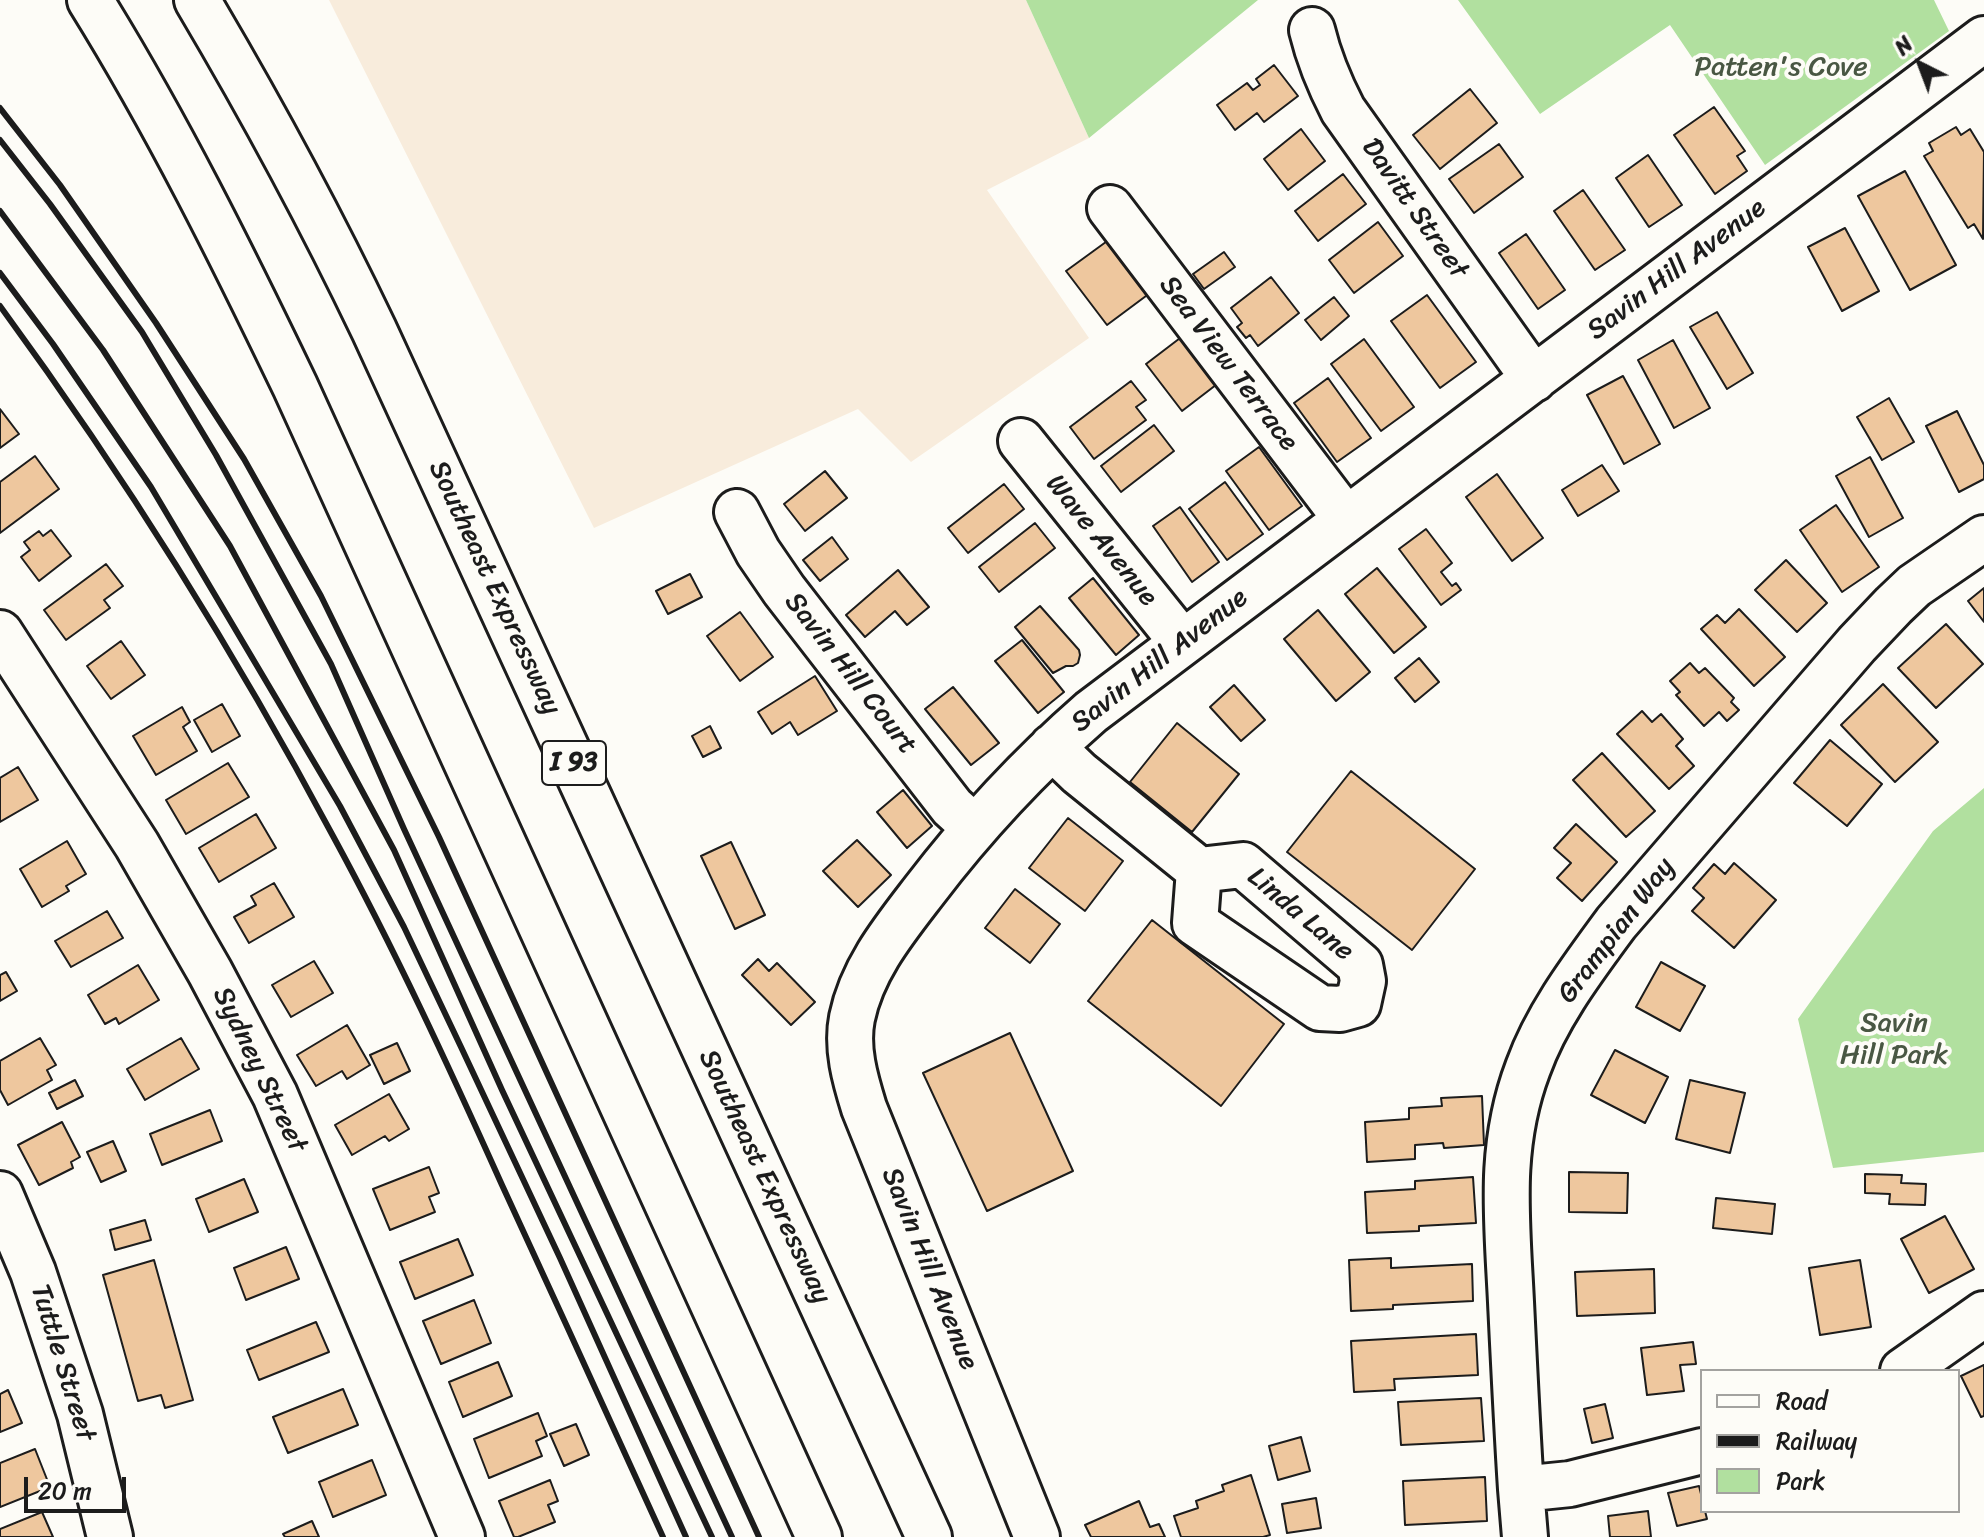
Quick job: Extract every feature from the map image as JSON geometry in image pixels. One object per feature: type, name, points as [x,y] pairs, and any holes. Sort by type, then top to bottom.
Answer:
[{"type":"main road","points":[[90,0],[208,207],[283,361],[819,1537]]},
{"type":"main road","name":"Southeast Expressway","points":[[197,0],[322,222],[374,330],[929,1537]]},
{"type":"main road","name":"Davitt Street","points":[[1312,30],[1318,58],[1343,110],[1534,379]]},
{"type":"main road","name":"Savin Hill Avenue","points":[[1037,1537],[857,1086],[850,1043],[851,1021],[873,963],[902,919],[974,827],[1008,790],[1091,712],[1984,39]]},
{"type":"main road","name":"Sea View Terrace","points":[[1110,208],[1346,519]]},
{"type":"main road","name":"Wave Avenue","points":[[1021,441],[1182,642]]},
{"type":"main road","name":"Savin Hill Court","points":[[737,512],[758,552],[784,590],[952,807],[974,827]]},
{"type":"main road","name":"Grampian Way","points":[[1525,1537],[1506,1173],[1513,1117],[1529,1065],[1570,989],[1616,923],[1894,605],[1914,586],[1984,538]]},
{"type":"main road","name":"Sydney Street","points":[[0,633],[137,845],[210,972],[275,1095],[462,1537]]},
{"type":"main road","points":[[1052,747],[1079,773],[1199,870]]},
{"type":"main road","name":"Tuttle Street","points":[[0,1194],[33,1272],[80,1414],[110,1537]]},
{"type":"main road","points":[[1906,1369],[1984,1314]]},
{"type":"main road","points":[[1521,1489],[1570,1484],[1700,1452]]},
{"type":"shaded area","points":[[329,0],[1026,0],[1089,138],[987,190],[1089,338],[911,462],[858,409],[594,528]]},
{"type":"green space","points":[[1026,0],[1258,0],[1089,138]]},
{"type":"green space","name":"Patten's Cove","points":[[1458,0],[1934,0],[1949,31],[1765,165],[1670,25],[1540,114]]},
{"type":"green space","name":"Savin Hill Park","points":[[1984,788],[1984,1152],[1833,1168],[1798,1019],[1933,831]]},
{"type":"building","points":[[1274,65],[1298,96],[1264,122],[1257,113],[1235,130],[1217,105],[1247,83],[1253,90],[1260,85],[1256,79]]},
{"type":"building","points":[[1470,89],[1497,123],[1440,169],[1413,135]]},
{"type":"building","points":[[1714,107],[1745,151],[1737,156],[1747,171],[1715,194],[1674,135]]},
{"type":"building","points":[[1956,127],[1961,135],[1970,129],[1984,152],[1983,239],[1974,224],[1968,228],[1924,156],[1933,151],[1929,143]]},
{"type":"building","points":[[1301,129],[1325,161],[1288,190],[1264,159]]},
{"type":"building","points":[[1499,144],[1523,177],[1474,213],[1449,179]]},
{"type":"building","points":[[1648,155],[1682,205],[1649,227],[1616,178]]},
{"type":"building","points":[[1905,171],[1956,265],[1910,290],[1858,196]]},
{"type":"building","points":[[1343,174],[1366,204],[1318,241],[1295,211]]},
{"type":"building","points":[[1583,190],[1625,250],[1595,270],[1554,211]]},
{"type":"building","points":[[1378,222],[1403,256],[1354,293],[1329,260]]},
{"type":"building","points":[[1845,228],[1879,291],[1842,311],[1808,247]]},
{"type":"building","points":[[1526,234],[1565,290],[1538,309],[1499,253]]},
{"type":"building","points":[[1110,239],[1150,293],[1107,325],[1066,271]]},
{"type":"building","points":[[1224,252],[1235,267],[1204,289],[1193,274]]},
{"type":"building","points":[[1271,277],[1299,313],[1258,346],[1250,335],[1246,338],[1237,327],[1242,323],[1231,308]]},
{"type":"building","points":[[1427,295],[1476,362],[1440,388],[1391,321]]},
{"type":"building","points":[[1334,297],[1349,316],[1321,340],[1305,320]]},
{"type":"building","points":[[1717,312],[1753,373],[1727,389],[1690,327]]},
{"type":"building","points":[[1188,332],[1225,378],[1182,411],[1146,364]]},
{"type":"building","points":[[1364,339],[1414,407],[1381,431],[1331,364]]},
{"type":"building","points":[[1673,340],[1710,408],[1674,428],[1638,360]]},
{"type":"building","points":[[1623,376],[1660,444],[1624,464],[1587,395]]},
{"type":"building","points":[[1328,378],[1371,438],[1337,462],[1294,403]]},
{"type":"building","points":[[1131,381],[1146,400],[1136,407],[1146,420],[1094,459],[1070,427]]},
{"type":"building","points":[[1889,398],[1914,442],[1882,460],[1857,417]]},
{"type":"building","points":[[0,409],[19,434],[0,448]]},
{"type":"building","points":[[1957,411],[1984,465],[1984,479],[1959,492],[1926,426]]},
{"type":"building","points":[[1154,425],[1174,451],[1121,492],[1101,466]]},
{"type":"building","points":[[1259,447],[1302,506],[1269,530],[1226,471]]},
{"type":"building","points":[[35,456],[59,489],[0,533],[0,482]]},
{"type":"building","points":[[1870,457],[1903,518],[1869,537],[1836,476]]},
{"type":"building","points":[[1602,465],[1619,491],[1578,516],[1562,490]]},
{"type":"building","points":[[825,471],[847,498],[805,531],[784,504]]},
{"type":"building","points":[[1497,474],[1543,538],[1512,561],[1466,497]]},
{"type":"building","points":[[1225,482],[1263,534],[1227,560],[1189,509]]},
{"type":"building","points":[[1004,484],[1024,509],[968,553],[948,528]]},
{"type":"building","points":[[1836,505],[1879,567],[1842,592],[1800,530]]},
{"type":"building","points":[[1180,507],[1219,562],[1192,582],[1153,526]]},
{"type":"building","points":[[1035,523],[1055,548],[999,592],[979,567]]},
{"type":"building","points":[[1426,529],[1452,563],[1441,572],[1452,586],[1456,583],[1461,590],[1441,605],[1399,549]]},
{"type":"building","points":[[51,530],[71,556],[39,581],[21,557],[30,550],[24,542],[39,531],[43,536]]},
{"type":"building","points":[[832,537],[848,559],[820,581],[803,560]]},
{"type":"building","points":[[1786,560],[1827,603],[1797,632],[1755,590]]},
{"type":"building","points":[[106,564],[123,586],[104,600],[110,608],[66,640],[44,610]]},
{"type":"building","points":[[1377,568],[1426,627],[1394,653],[1345,594]]},
{"type":"building","points":[[898,570],[929,607],[907,625],[895,611],[865,637],[846,615]]},
{"type":"building","points":[[690,574],[702,597],[668,614],[656,591]]},
{"type":"building","points":[[1093,578],[1139,635],[1116,655],[1069,598]]},
{"type":"building","points":[[1984,588],[1984,622],[1968,601]]},
{"type":"building","points":[[1040,606],[1079,650],[1078,663],[1053,673],[1015,627]]},
{"type":"building","points":[[1739,609],[1785,657],[1754,686],[1701,629],[1717,615],[1725,623]]},
{"type":"building","points":[[1318,610],[1370,672],[1336,701],[1284,639]]},
{"type":"building","points":[[740,612],[773,657],[740,681],[707,636]]},
{"type":"building","points":[[1946,624],[1983,664],[1936,708],[1898,668]]},
{"type":"building","points":[[1022,640],[1064,692],[1038,713],[995,661]]},
{"type":"building","points":[[121,641],[145,675],[111,699],[87,666]]},
{"type":"building","points":[[1419,658],[1439,682],[1415,702],[1395,678]]},
{"type":"building","points":[[1690,663],[1699,673],[1705,668],[1734,698],[1731,702],[1739,710],[1727,721],[1719,712],[1704,726],[1676,695],[1680,692],[1670,681]]},
{"type":"building","points":[[815,676],[837,711],[798,735],[790,722],[772,734],[758,712]]},
{"type":"building","points":[[1883,684],[1938,742],[1895,782],[1841,725]]},
{"type":"building","points":[[1234,685],[1265,720],[1241,741],[1210,707]]},
{"type":"building","points":[[953,687],[999,743],[971,765],[925,709]]},
{"type":"building","points":[[222,704],[240,736],[212,752],[194,720]]},
{"type":"building","points":[[182,707],[190,722],[183,727],[197,751],[156,775],[133,736]]},
{"type":"building","points":[[1642,711],[1652,722],[1661,714],[1683,739],[1676,746],[1694,766],[1669,789],[1617,734]]},
{"type":"building","points":[[1177,723],[1239,774],[1192,832],[1130,782]]},
{"type":"building","points":[[710,726],[721,748],[703,757],[692,736]]},
{"type":"building","points":[[1830,740],[1882,784],[1847,826],[1794,783]]},
{"type":"building","points":[[1602,753],[1655,811],[1626,837],[1573,780]]},
{"type":"building","points":[[228,763],[249,797],[186,834],[166,800]]},
{"type":"building","points":[[18,767],[38,800],[0,822],[0,778]]},
{"type":"building","points":[[1351,771],[1475,869],[1412,950],[1287,852]]},
{"type":"building","points":[[903,790],[932,826],[907,848],[877,812]]},
{"type":"building","points":[[256,814],[276,848],[219,882],[199,848]]},
{"type":"building","points":[[1068,818],[1123,861],[1085,911],[1029,868]]},
{"type":"building","points":[[1576,824],[1617,862],[1582,901],[1557,878],[1571,863],[1554,848]]},
{"type":"building","points":[[857,840],[891,875],[858,907],[823,871]]},
{"type":"building","points":[[67,841],[86,874],[66,886],[69,891],[42,907],[20,869]]},
{"type":"building","points":[[731,842],[765,915],[735,929],[701,856]]},
{"type":"building","points":[[1734,863],[1776,900],[1734,948],[1692,911],[1704,898],[1693,888],[1714,864],[1725,874]]},
{"type":"building","points":[[274,883],[294,917],[249,943],[234,917],[256,905],[251,896]]},
{"type":"building","points":[[1015,889],[1060,924],[1030,963],[985,928]]},
{"type":"building","points":[[107,911],[123,938],[71,967],[55,941]]},
{"type":"building","points":[[1152,920],[1284,1024],[1221,1106],[1088,1001]]},
{"type":"building","points":[[758,959],[769,971],[777,963],[815,1002],[791,1025],[742,975]]},
{"type":"building","points":[[314,961],[333,993],[291,1017],[272,985]]},
{"type":"building","points":[[1661,962],[1705,986],[1680,1031],[1636,1007]]},
{"type":"building","points":[[138,965],[159,1000],[119,1024],[116,1018],[105,1024],[88,995]]},
{"type":"building","points":[[6,972],[17,991],[0,1001],[0,975]]},
{"type":"building","points":[[347,1025],[370,1065],[347,1079],[342,1071],[316,1086],[297,1055]]},
{"type":"building","points":[[1010,1033],[1073,1171],[987,1211],[923,1073]]},
{"type":"building","points":[[40,1038],[56,1065],[47,1070],[52,1080],[8,1105],[0,1090],[0,1061]]},
{"type":"building","points":[[181,1038],[199,1069],[145,1100],[127,1069]]},
{"type":"building","points":[[397,1043],[410,1071],[384,1084],[370,1055]]},
{"type":"building","points":[[1615,1050],[1668,1077],[1645,1123],[1591,1095]]},
{"type":"building","points":[[75,1080],[83,1096],[57,1109],[49,1093]]},
{"type":"building","points":[[1690,1080],[1745,1093],[1730,1153],[1676,1139]]},
{"type":"building","points":[[389,1094],[409,1129],[389,1141],[385,1136],[352,1155],[335,1125]]},
{"type":"building","points":[[1482,1096],[1484,1145],[1444,1148],[1443,1143],[1415,1145],[1415,1159],[1367,1162],[1365,1122],[1409,1119],[1409,1108],[1442,1106],[1441,1098]]},
{"type":"building","points":[[210,1110],[222,1141],[162,1165],[150,1134]]},
{"type":"building","points":[[62,1122],[80,1157],[71,1162],[73,1168],[39,1185],[18,1145]]},
{"type":"building","points":[[113,1141],[126,1171],[101,1182],[87,1152]]},
{"type":"building","points":[[429,1167],[439,1193],[429,1197],[435,1212],[390,1230],[373,1189]]},
{"type":"building","points":[[1569,1172],[1628,1173],[1627,1213],[1569,1212]]},
{"type":"building","points":[[1865,1174],[1902,1175],[1901,1183],[1926,1184],[1925,1205],[1889,1204],[1890,1194],[1865,1193]]},
{"type":"building","points":[[1473,1177],[1476,1223],[1419,1226],[1419,1231],[1367,1233],[1365,1192],[1415,1189],[1415,1181]]},
{"type":"building","points":[[244,1179],[258,1212],[209,1232],[196,1199]]},
{"type":"building","points":[[1716,1198],[1775,1204],[1772,1234],[1713,1228]]},
{"type":"building","points":[[1945,1216],[1974,1269],[1929,1293],[1901,1239]]},
{"type":"building","points":[[145,1220],[151,1240],[115,1250],[110,1230]]},
{"type":"building","points":[[458,1239],[473,1275],[415,1299],[400,1262]]},
{"type":"building","points":[[286,1247],[299,1279],[246,1300],[234,1268]]},
{"type":"building","points":[[1391,1258],[1391,1268],[1472,1264],[1473,1301],[1393,1305],[1393,1309],[1351,1311],[1349,1260]]},
{"type":"building","points":[[154,1260],[193,1400],[165,1408],[161,1395],[138,1401],[103,1275]]},
{"type":"building","points":[[1860,1260],[1871,1327],[1820,1335],[1809,1268]]},
{"type":"building","points":[[1654,1269],[1655,1313],[1577,1316],[1575,1272]]},
{"type":"building","points":[[474,1300],[491,1343],[441,1364],[423,1321]]},
{"type":"building","points":[[316,1322],[329,1352],[259,1380],[247,1350]]},
{"type":"building","points":[[1476,1334],[1478,1375],[1394,1379],[1395,1390],[1354,1392],[1351,1341]]},
{"type":"building","points":[[1693,1342],[1696,1364],[1680,1365],[1684,1391],[1647,1395],[1641,1348]]},
{"type":"building","points":[[498,1362],[512,1396],[463,1417],[449,1382]]},
{"type":"building","points":[[1984,1365],[1984,1416],[1981,1417],[1961,1376]]},
{"type":"building","points":[[343,1389],[358,1425],[288,1453],[273,1417]]},
{"type":"building","points":[[8,1390],[22,1423],[0,1432],[0,1394]]},
{"type":"building","points":[[1481,1398],[1484,1441],[1401,1445],[1398,1402]]},
{"type":"building","points":[[1605,1404],[1613,1438],[1592,1443],[1584,1409]]},
{"type":"building","points":[[538,1413],[547,1436],[536,1441],[542,1456],[489,1478],[474,1439]]},
{"type":"building","points":[[576,1424],[589,1455],[564,1466],[550,1434]]},
{"type":"building","points":[[1301,1437],[1310,1471],[1278,1480],[1269,1446]]},
{"type":"building","points":[[35,1449],[50,1487],[0,1507],[0,1463]]},
{"type":"building","points":[[372,1460],[386,1495],[333,1517],[319,1482]]},
{"type":"building","points":[[1251,1475],[1270,1535],[1181,1537],[1174,1516],[1198,1508],[1196,1501],[1224,1491],[1222,1485]]},
{"type":"building","points":[[1485,1477],[1487,1521],[1405,1525],[1403,1481]]},
{"type":"building","points":[[550,1480],[558,1501],[548,1505],[555,1522],[514,1537],[499,1501]]},
{"type":"building","points":[[1699,1486],[1700,1513],[1706,1513],[1707,1519],[1677,1526],[1668,1493]]},
{"type":"building","points":[[1316,1498],[1321,1528],[1287,1533],[1282,1504]]},
{"type":"building","points":[[1139,1501],[1150,1527],[1159,1524],[1165,1537],[1091,1537],[1085,1525]]},
{"type":"building","points":[[1648,1511],[1651,1537],[1610,1537],[1608,1516]]},
{"type":"building","points":[[42,1512],[53,1537],[0,1537],[0,1529]]},
{"type":"building","points":[[312,1521],[319,1537],[285,1537],[283,1534]]},
{"type":"railway","points":[[0,108],[60,185],[156,323],[244,459],[321,596],[439,837],[759,1537]]},
{"type":"railway","points":[[0,140],[142,332],[216,455],[331,664],[404,829],[732,1537]]},
{"type":"railway","points":[[0,211],[103,350],[230,546],[394,850],[502,1090],[712,1537]]},
{"type":"railway","points":[[0,273],[151,487],[340,806],[404,927],[461,1047],[686,1537]]},
{"type":"railway","points":[[0,306],[134,499],[296,767],[378,922],[442,1053],[663,1537]]}]
